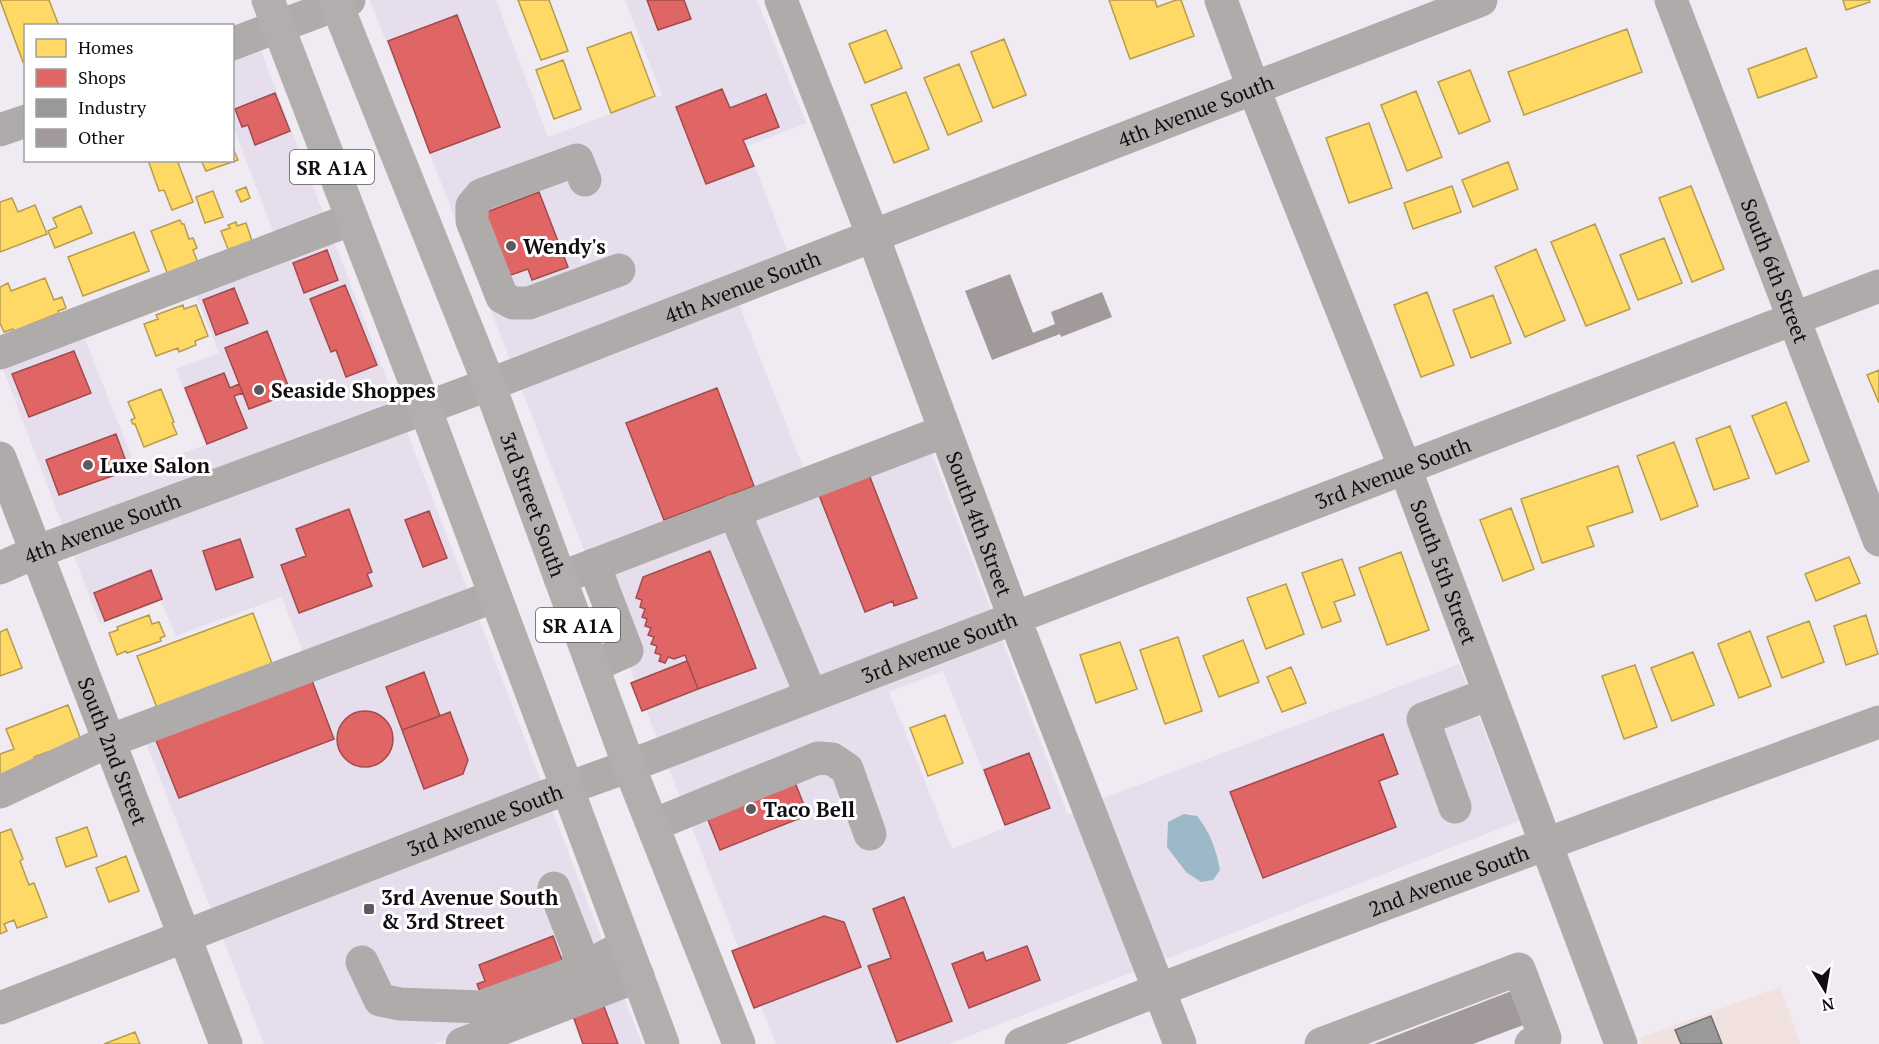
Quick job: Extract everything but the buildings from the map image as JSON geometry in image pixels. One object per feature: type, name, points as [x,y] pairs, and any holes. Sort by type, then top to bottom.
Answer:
[{"type":"main road","name":"3rd Street South","points":[[340,2],[489,384],[629,766],[739,1044]]},
{"type":"main road","name":"SR A1A","points":[[273,14],[425,408],[663,1044]]},
{"type":"street","name":"South 4th Street","points":[[780,0],[873,236],[1014,616],[1180,1044]]},
{"type":"street","name":"South 5th Street","points":[[1221,0],[1253,87],[1405,468],[1620,1044]]},
{"type":"street","name":"4th Avenue South","points":[[0,568],[36,552],[489,384],[1481,0]]},
{"type":"street","name":"South 6th Street","points":[[1671,0],[1879,540]]},
{"type":"street","points":[[234,43],[273,14],[340,2]]},
{"type":"street","points":[[0,130],[24,122]]},
{"type":"street","points":[[585,180],[577,160],[481,195],[472,206],[472,221],[502,297],[513,303],[529,303],[619,270]]},
{"type":"street","points":[[0,353],[352,219]]},
{"type":"street","name":"3rd Avenue South","points":[[0,1008],[1014,616],[1879,286]]},
{"type":"street","points":[[560,578],[945,431]]},
{"type":"street","name":"South 2nd Street","points":[[0,458],[226,1044]]},
{"type":"street","points":[[734,511],[811,695]]},
{"type":"street","points":[[593,666],[627,651],[594,565]]},
{"type":"street","points":[[0,792],[109,741],[495,596]]},
{"type":"street","points":[[1455,807],[1423,719],[1489,694]]},
{"type":"street","name":"2nd Avenue South","points":[[1021,1044],[1159,989],[1545,844],[1879,722]]},
{"type":"street","points":[[652,825],[818,758],[832,759],[847,770],[870,834]]},
{"type":"street","points":[[554,888],[579,952],[577,972]]},
{"type":"street","points":[[362,962],[380,1000],[400,1004],[481,1007],[577,972],[626,945]]},
{"type":"street","points":[[1321,1044],[1519,969],[1545,1038],[1531,1044]]},
{"type":"street","points":[[462,1044],[638,976]]},
{"type":"shaded area","points":[[370,0],[496,0],[548,137],[662,95],[625,0],[757,0],[806,123],[747,146],[793,265],[733,289],[805,472],[922,427],[1068,815],[1109,796],[1459,664],[1519,821],[949,1044],[776,1044]],"holes":[[[943,671],[1005,828],[952,849],[889,692]]]},
{"type":"shaded area","points":[[256,38],[642,1044],[582,1044],[563,995],[435,1044],[264,1044],[139,725],[307,663],[282,597],[176,636],[161,601],[100,624],[0,361],[82,332],[137,470],[205,445],[176,369],[219,353],[194,290],[282,255],[234,129],[234,47]]},
{"type":"shaded area","points":[[1780,987],[1800,1044],[1642,1044],[1639,1038]]},
{"type":"water","points":[[1184,814],[1197,816],[1212,841],[1220,870],[1213,880],[1201,882],[1186,872],[1167,847],[1168,822]]},
{"type":"place","name":"Wendy's","points":[[511,246]]},
{"type":"place","name":"Seaside Shoppes","points":[[259,390]]},
{"type":"place","name":"Luxe Salon","points":[[88,465]]},
{"type":"place","name":"Taco Bell","points":[[751,809]]},
{"type":"place","name":"3rd Avenue South & 3rd Street","points":[[369,909]]}]
